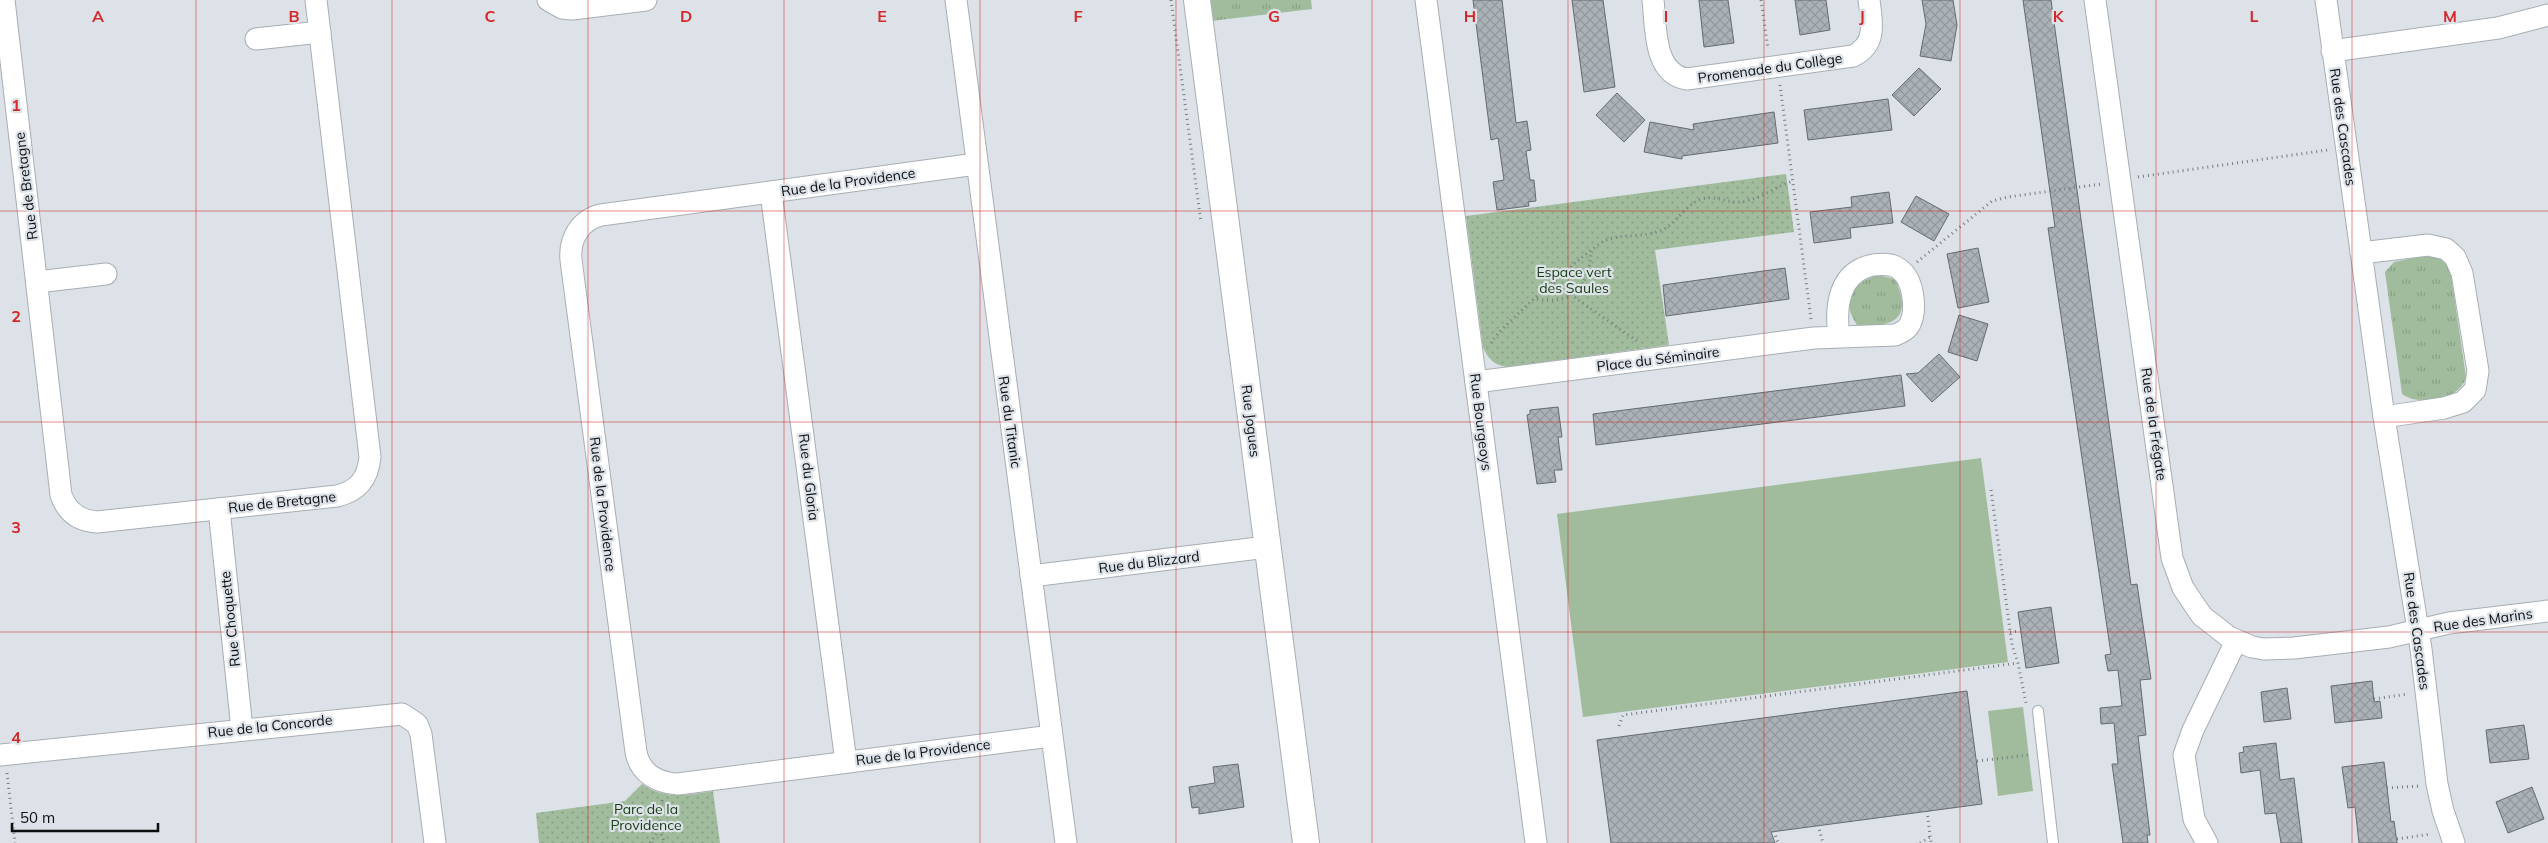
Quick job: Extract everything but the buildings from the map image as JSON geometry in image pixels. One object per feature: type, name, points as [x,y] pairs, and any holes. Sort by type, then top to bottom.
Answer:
[{"type":"street","name":"Rue de Bretagne","points":[[4,0],[4,41],[37,282],[61,495],[69,510],[77,517],[97,522],[349,493],[364,479],[369,468],[370,458],[316,0]]},
{"type":"street","points":[[548,0],[562,8],[572,9],[646,0]]},
{"type":"street","name":"Rue du Titanic","points":[[956,0],[1066,843]]},
{"type":"street","name":"Rue Jogues","points":[[1197,0],[1306,843]]},
{"type":"street","name":"Rue Bourgeoys","points":[[1426,0],[1536,843]]},
{"type":"street","name":"Promenade du Collège","points":[[1652,0],[1662,62],[1673,75],[1687,79],[1853,56],[1870,42],[1872,25],[1869,0]]},
{"type":"street","name":"Rue de la Frégate","points":[[2095,0],[2172,558],[2183,588],[2198,611],[2220,632],[2252,647],[2279,650],[2389,637],[2418,630]]},
{"type":"street","name":"Rue des Cascades","points":[[2326,0],[2384,417],[2418,630],[2440,799],[2454,843]]},
{"type":"street","points":[[2332,52],[2498,28],[2539,12]]},
{"type":"street","points":[[256,39],[320,32]]},
{"type":"street","name":"Rue de la Providence","points":[[976,164],[596,216],[583,224],[571,245],[634,742],[637,759],[641,767],[653,778],[668,784],[1051,736]]},
{"type":"street","name":"Rue du Gloria","points":[[771,193],[846,762]]},
{"type":"street","points":[[2361,253],[2428,245],[2446,249],[2455,257],[2462,273],[2478,371],[2475,390],[2463,402],[2444,408],[2384,417]]},
{"type":"street","points":[[37,282],[106,274]]},
{"type":"street","name":"Place du Séminaire","points":[[1476,382],[1839,337]]},
{"type":"street","name":"Rue Choquette","points":[[219,509],[242,729]]},
{"type":"street","name":"Rue du Blizzard","points":[[1031,576],[1267,547]]},
{"type":"street","name":"Rue des Marins","points":[[2418,630],[2449,623],[2548,611]]},
{"type":"street","points":[[2207,843],[2194,819],[2184,755],[2192,730],[2236,641]]},
{"type":"street","name":"Rue de la Concorde","points":[[3,760],[242,729],[394,714],[411,718],[417,724],[423,744],[435,843]]},
{"type":"lane","points":[[2038,712],[2053,843]]},
{"type":"path","points":[[1761,0],[1769,56]]},
{"type":"path","points":[[1779,78],[1812,326]]},
{"type":"path","points":[[2130,178],[2331,150]]},
{"type":"path","points":[[1490,346],[1496,335],[1508,323],[1605,240],[1660,231],[1675,221],[1692,204],[1701,199],[1747,201],[1767,194],[1793,181]]},
{"type":"path","points":[[1913,266],[1992,201],[2008,196],[2109,183]]},
{"type":"path","points":[[1536,298],[1555,301],[1570,296],[1586,279],[1591,251]]},
{"type":"path","points":[[1554,283],[1570,296],[1640,343]]},
{"type":"path","points":[[1991,490],[2012,645],[2018,663],[2027,706]]},
{"type":"path","points":[[2010,632],[2020,631]]},
{"type":"path","points":[[1619,726],[1623,715],[2018,663]]},
{"type":"path","points":[[2374,699],[2411,694]]},
{"type":"path","points":[[1976,761],[2028,755]]},
{"type":"path","points":[[3,760],[15,843]]},
{"type":"path","points":[[2387,788],[2423,785]]},
{"type":"path","points":[[662,794],[659,830],[665,843]]},
{"type":"path","points":[[1927,811],[1931,843]]},
{"type":"path","points":[[1818,825],[1822,843]]},
{"type":"path","points":[[650,843],[659,830]]},
{"type":"path","points":[[1774,831],[1778,843]]},
{"type":"path","points":[[2396,838],[2435,834]]},
{"type":"path","points":[[1920,843],[1930,837]]},
{"type":"green space","points":[[1208,0],[1311,0],[1312,9],[1211,21]]},
{"type":"green space","name":"Espace vert des Saules","points":[[1786,174],[1794,232],[1655,250],[1669,345],[1507,367],[1495,363],[1487,355],[1483,347],[1466,216]]},
{"type":"green space","points":[[2423,256],[2439,258],[2450,268],[2466,377],[2462,385],[2448,396],[2429,400],[2410,398],[2402,394],[2385,272],[2394,262]]},
{"type":"green space","points":[[1877,275],[1895,279],[1900,292],[1901,311],[1897,318],[1881,325],[1857,325],[1850,308],[1852,294],[1861,283]]},
{"type":"green space","points":[[1981,458],[2008,662],[1583,717],[1557,514]]},
{"type":"green space","points":[[2023,707],[2033,791],[1998,796],[1988,711]]},
{"type":"green space","name":"Parc de la Providence","points":[[642,784],[659,792],[676,795],[713,791],[720,843],[539,843],[536,813],[625,801]]}]
